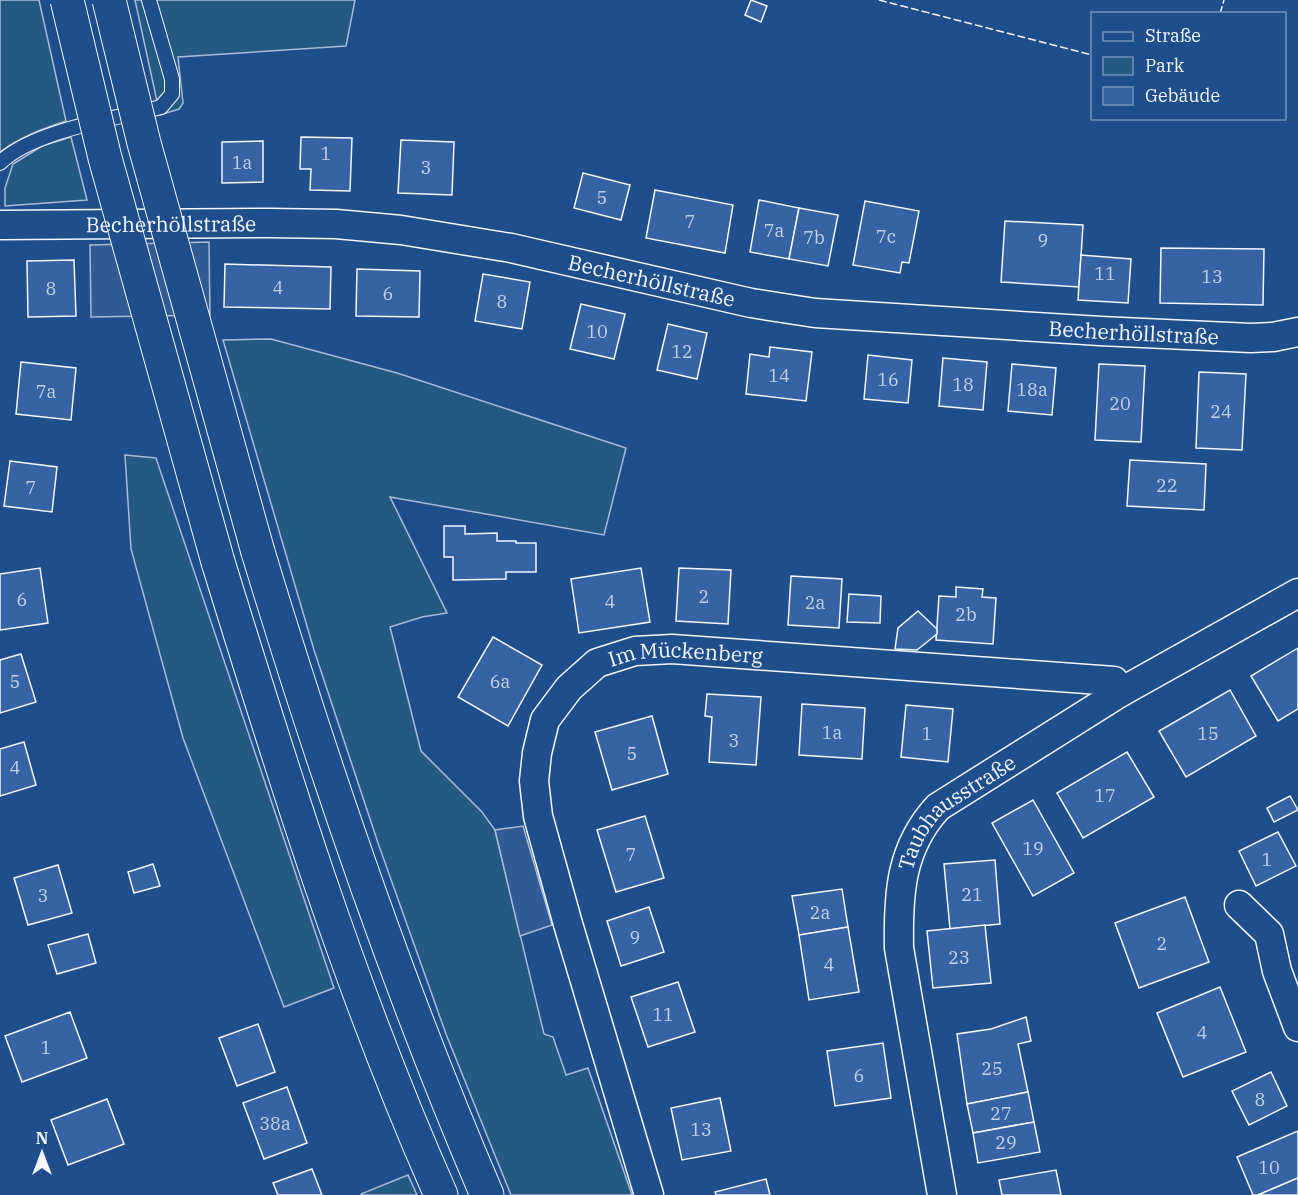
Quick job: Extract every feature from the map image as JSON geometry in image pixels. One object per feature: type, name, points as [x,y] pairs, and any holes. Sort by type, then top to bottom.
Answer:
[{"type":"highway","points":[[67,0],[105,158],[218,562],[294,810],[386,1060],[441,1195]]},
{"type":"highway","points":[[109,0],[144,143],[258,552],[328,775],[423,1037],[487,1195]]},
{"type":"street","name":"Becherhöllstraße","points":[[2,229],[336,224],[401,230],[511,248],[751,303],[815,313],[1251,338],[1298,332]]},
{"type":"street","name":"Taubhausstraße","points":[[942,1195],[899,948],[898,912],[902,881],[910,851],[924,823],[938,807],[1121,692],[1298,593]]},
{"type":"street","name":"Im Mückenberg","points":[[649,1195],[538,816],[534,781],[537,753],[545,720],[569,688],[597,663],[635,651],[672,649],[1114,681],[1121,692]]},
{"type":"street","points":[[1239,905],[1269,934],[1277,971],[1298,1027]]},
{"type":"lane","points":[[0,164],[9,155],[23,147],[64,131],[161,106],[172,94],[172,79],[149,0]]},
{"type":"green space","points":[[0,0],[39,0],[66,121],[32,134],[0,152]]},
{"type":"green space","points":[[135,0],[355,0],[346,46],[178,57],[183,103],[179,109],[160,115]]},
{"type":"green space","points":[[71,137],[87,200],[5,206],[5,188],[13,164],[42,146]]},
{"type":"green space","points":[[271,339],[397,373],[626,448],[604,535],[390,497],[447,613],[422,617],[390,627],[421,751],[482,812],[495,830],[544,1034],[553,1037],[566,1075],[588,1068],[632,1195],[511,1195],[446,1034],[378,843],[314,650],[223,340]]},
{"type":"green space","points":[[125,455],[156,458],[334,988],[284,1007],[183,738],[131,549]]},
{"type":"green space","points":[[408,1175],[417,1195],[361,1194]]},
{"type":"shaded area","points":[[209,242],[210,315],[91,317],[90,245]]},
{"type":"shaded area","points":[[523,826],[552,925],[520,936],[495,830]]},
{"type":"building","points":[[751,0],[767,6],[761,22],[745,15]]},
{"type":"building","points":[[301,137],[352,138],[350,191],[310,190],[311,169],[300,169]]},
{"type":"building","points":[[401,140],[454,142],[452,195],[398,193]]},
{"type":"building","points":[[263,141],[263,182],[222,183],[222,142]]},
{"type":"building","points":[[583,173],[630,185],[621,220],[574,208]]},
{"type":"building","points":[[655,190],[733,205],[725,253],[646,238]]},
{"type":"building","points":[[759,200],[799,208],[789,259],[750,252]]},
{"type":"building","points":[[865,201],[919,211],[909,263],[902,262],[900,273],[853,265]]},
{"type":"building","points":[[799,208],[838,215],[828,266],[789,259]]},
{"type":"building","points":[[1005,221],[1083,225],[1079,287],[1001,282]]},
{"type":"building","points":[[1161,248],[1264,249],[1263,305],[1160,303]]},
{"type":"building","points":[[1081,255],[1131,259],[1128,303],[1078,300]]},
{"type":"building","points":[[74,260],[76,316],[28,317],[27,261]]},
{"type":"building","points":[[225,264],[331,267],[330,309],[224,307]]},
{"type":"building","points":[[357,269],[420,271],[419,317],[356,316]]},
{"type":"building","points":[[483,274],[530,282],[522,329],[475,321]]},
{"type":"building","points":[[581,304],[625,314],[614,359],[570,349]]},
{"type":"building","points":[[668,324],[707,333],[697,379],[657,370]]},
{"type":"building","points":[[770,347],[812,352],[806,401],[746,394],[750,354],[769,357]]},
{"type":"building","points":[[868,355],[912,360],[908,403],[864,399]]},
{"type":"building","points":[[943,358],[987,362],[983,410],[939,406]]},
{"type":"building","points":[[21,362],[76,368],[71,420],[16,414]]},
{"type":"building","points":[[1012,364],[1056,368],[1052,415],[1008,411]]},
{"type":"building","points":[[1099,364],[1145,366],[1141,442],[1095,440]]},
{"type":"building","points":[[1199,372],[1246,374],[1242,450],[1196,448]]},
{"type":"building","points":[[1130,460],[1206,464],[1204,510],[1127,506]]},
{"type":"building","points":[[10,461],[57,467],[52,512],[4,506]]},
{"type":"building","points":[[444,526],[465,526],[465,534],[497,533],[497,541],[536,543],[536,572],[506,572],[506,579],[453,580],[453,557],[444,557]]},
{"type":"building","points":[[40,568],[48,623],[0,630],[0,574]]},
{"type":"building","points":[[641,568],[650,622],[579,633],[571,579]]},
{"type":"building","points":[[679,568],[731,570],[728,624],[676,621]]},
{"type":"building","points":[[791,576],[842,579],[839,628],[788,625]]},
{"type":"building","points":[[956,587],[983,589],[982,597],[996,598],[993,644],[936,640],[939,596],[956,597]]},
{"type":"building","points":[[849,594],[881,596],[880,623],[847,622]]},
{"type":"building","points":[[918,611],[937,629],[937,634],[917,650],[895,649],[898,628]]},
{"type":"building","points":[[493,637],[542,665],[508,726],[458,697]]},
{"type":"building","points":[[1298,648],[1298,709],[1278,721],[1251,676]]},
{"type":"building","points":[[21,654],[36,702],[0,713],[0,660]]},
{"type":"building","points":[[1230,690],[1256,736],[1186,777],[1159,731]]},
{"type":"building","points":[[707,694],[761,697],[756,765],[709,762],[712,717],[705,716]]},
{"type":"building","points":[[802,704],[865,708],[862,759],[799,755]]},
{"type":"building","points":[[906,705],[953,709],[948,762],[901,757]]},
{"type":"building","points":[[652,716],[668,774],[612,790],[595,732]]},
{"type":"building","points":[[24,742],[36,785],[0,796],[0,749]]},
{"type":"building","points":[[1127,752],[1154,797],[1083,838],[1057,793]]},
{"type":"building","points":[[1290,796],[1298,810],[1274,822],[1267,808]]},
{"type":"building","points":[[1033,800],[1074,873],[1033,896],[992,823]]},
{"type":"building","points":[[645,816],[664,878],[616,892],[597,830]]},
{"type":"building","points":[[1278,832],[1296,866],[1256,886],[1239,851]]},
{"type":"building","points":[[995,860],[1000,924],[950,929],[944,864]]},
{"type":"building","points":[[153,864],[160,886],[134,893],[128,872]]},
{"type":"building","points":[[58,865],[72,913],[28,925],[14,878]]},
{"type":"building","points":[[842,889],[848,927],[799,935],[792,896]]},
{"type":"building","points":[[1185,897],[1209,962],[1139,988],[1115,923]]},
{"type":"building","points":[[649,907],[664,952],[621,966],[607,921]]},
{"type":"building","points":[[985,925],[991,983],[933,988],[927,931]]},
{"type":"building","points":[[848,927],[859,992],[809,1000],[799,935]]},
{"type":"building","points":[[88,934],[96,963],[57,974],[48,945]]},
{"type":"building","points":[[678,982],[695,1032],[648,1047],[631,997]]},
{"type":"building","points":[[1220,987],[1246,1052],[1183,1077],[1157,1013]]},
{"type":"building","points":[[70,1012],[87,1058],[22,1082],[5,1036]]},
{"type":"building","points":[[1026,1017],[1031,1041],[1018,1044],[1028,1092],[967,1104],[957,1034],[991,1029]]},
{"type":"building","points":[[258,1024],[275,1072],[237,1086],[219,1038]]},
{"type":"building","points":[[883,1043],[891,1098],[835,1106],[827,1051]]},
{"type":"building","points":[[1271,1072],[1287,1106],[1249,1125],[1232,1091]]},
{"type":"building","points":[[287,1087],[307,1143],[264,1159],[243,1103]]},
{"type":"building","points":[[1028,1092],[1034,1122],[973,1133],[967,1104]]},
{"type":"building","points":[[720,1098],[731,1151],[682,1160],[671,1108]]},
{"type":"building","points":[[107,1099],[124,1144],[68,1165],[51,1120]]},
{"type":"building","points":[[1034,1122],[1040,1152],[978,1163],[973,1133]]},
{"type":"building","points":[[1298,1131],[1298,1178],[1253,1195],[1237,1157]]},
{"type":"building","points":[[312,1169],[322,1195],[278,1195],[273,1183]]},
{"type":"building","points":[[1056,1170],[1061,1195],[1002,1195],[999,1180]]},
{"type":"building","points":[[1298,1178],[1298,1195],[1258,1195]]},
{"type":"building","points":[[766,1179],[770,1195],[716,1195],[715,1192]]},
{"type":"fence","points":[[879,0],[1091,55]]},
{"type":"fence","points":[[1221,12],[1224,0]]}]
